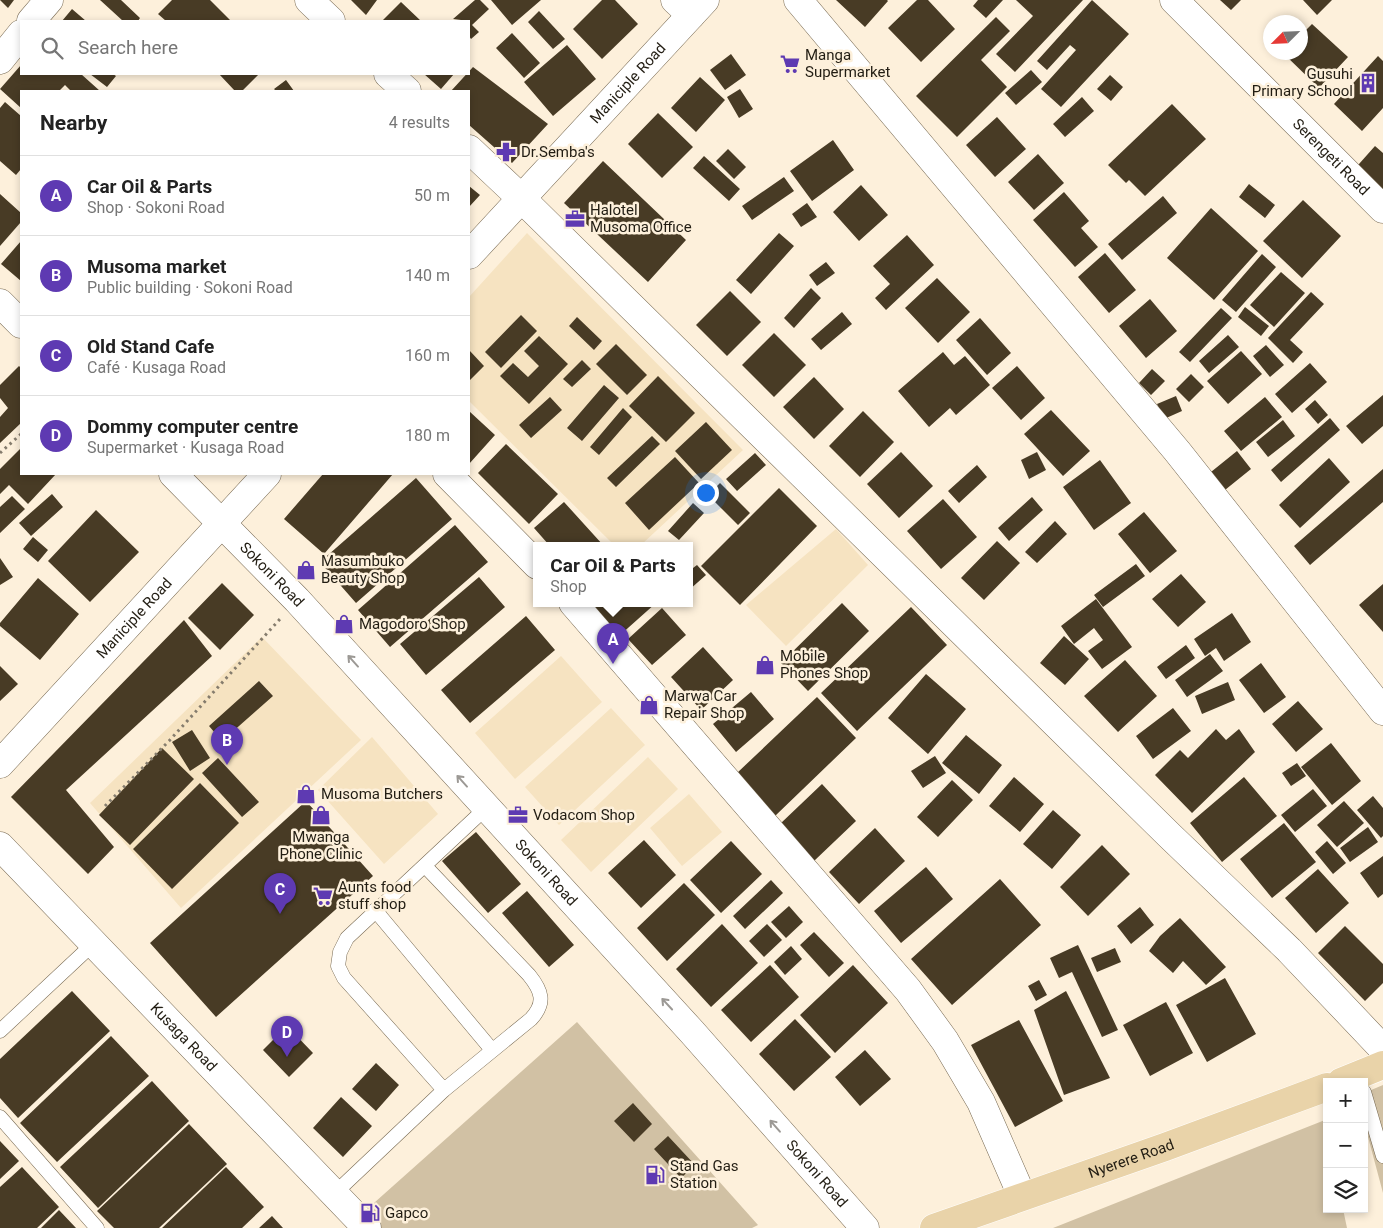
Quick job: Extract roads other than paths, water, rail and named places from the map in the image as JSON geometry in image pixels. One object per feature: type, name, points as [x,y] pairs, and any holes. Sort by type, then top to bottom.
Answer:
[{"type":"main road","name":"Nyerere Road","points":[[934,1228],[1166,1147],[1323,1088]]},
{"type":"street","points":[[33,20],[49,0]]},
{"type":"street","points":[[798,0],[1177,451],[1383,710]]},
{"type":"street","name":"Serengeti Road","points":[[1174,0],[1383,209]]},
{"type":"street","name":"Maniciple Road","points":[[470,254],[522,199],[690,5]]},
{"type":"street","points":[[0,60],[20,35]]},
{"type":"street","points":[[389,75],[405,90]]},
{"type":"street","points":[[470,150],[1169,836],[1288,950],[1383,1049]]},
{"type":"street","points":[[0,303],[20,323]]},
{"type":"street","name":"Sokoni Road","points":[[174,475],[297,600],[692,1032],[865,1228]]},
{"type":"street","name":"Maniciple Road","points":[[0,764],[266,475]]},
{"type":"street","points":[[448,475],[533,561]]},
{"type":"street","points":[[576,607],[908,990],[945,1041],[981,1102],[1022,1196]]},
{"type":"street","name":"Kusaga Road","points":[[0,846],[367,1228]]},
{"type":"lane","points":[[444,1090],[344,978],[338,966],[340,952],[347,938],[375,910],[486,808]]},
{"type":"lane","points":[[334,1194],[444,1090],[538,1012],[542,1000],[538,987],[425,866]]},
{"type":"lane","points":[[375,910],[492,1050]]},
{"type":"lane","points":[[0,1031],[93,944]]},
{"type":"lane","points":[[1368,1101],[1383,1156]]},
{"type":"lane","points":[[0,1116],[97,1228]]},
{"type":"place","name":"Manga Supermarket","points":[[790,64]]},
{"type":"place","name":"Gusuhi Primary School","points":[[1368,83]]},
{"type":"place","name":"Dr.Semba's","points":[[506,152]]},
{"type":"place","name":"Halotel Musoma Office","points":[[575,219]]},
{"type":"place","name":"Masumbuko Beauty Shop","points":[[306,570]]},
{"type":"place","name":"Magodoro Shop","points":[[344,624]]},
{"type":"place","name":"Car Oil & Parts","points":[[613,664]]},
{"type":"place","name":"Mobile Phones Shop","points":[[765,665]]},
{"type":"place","name":"Marwa Car Repair Shop","points":[[649,705]]},
{"type":"place","name":"Musoma market","points":[[227,765]]},
{"type":"place","name":"Musoma Butchers","points":[[306,794]]},
{"type":"place","name":"Mwanga Phone Clinic","points":[[321,815]]},
{"type":"place","name":"Vodacom Shop","points":[[518,815]]},
{"type":"place","name":"Aunts food stuff shop","points":[[323,896]]},
{"type":"place","name":"Old Stand Cafe","points":[[280,914]]},
{"type":"place","name":"Dommy computer centre","points":[[287,1057]]},
{"type":"place","name":"Stand Gas Station","points":[[655,1175]]},
{"type":"place","name":"Gapco","points":[[370,1213]]}]
